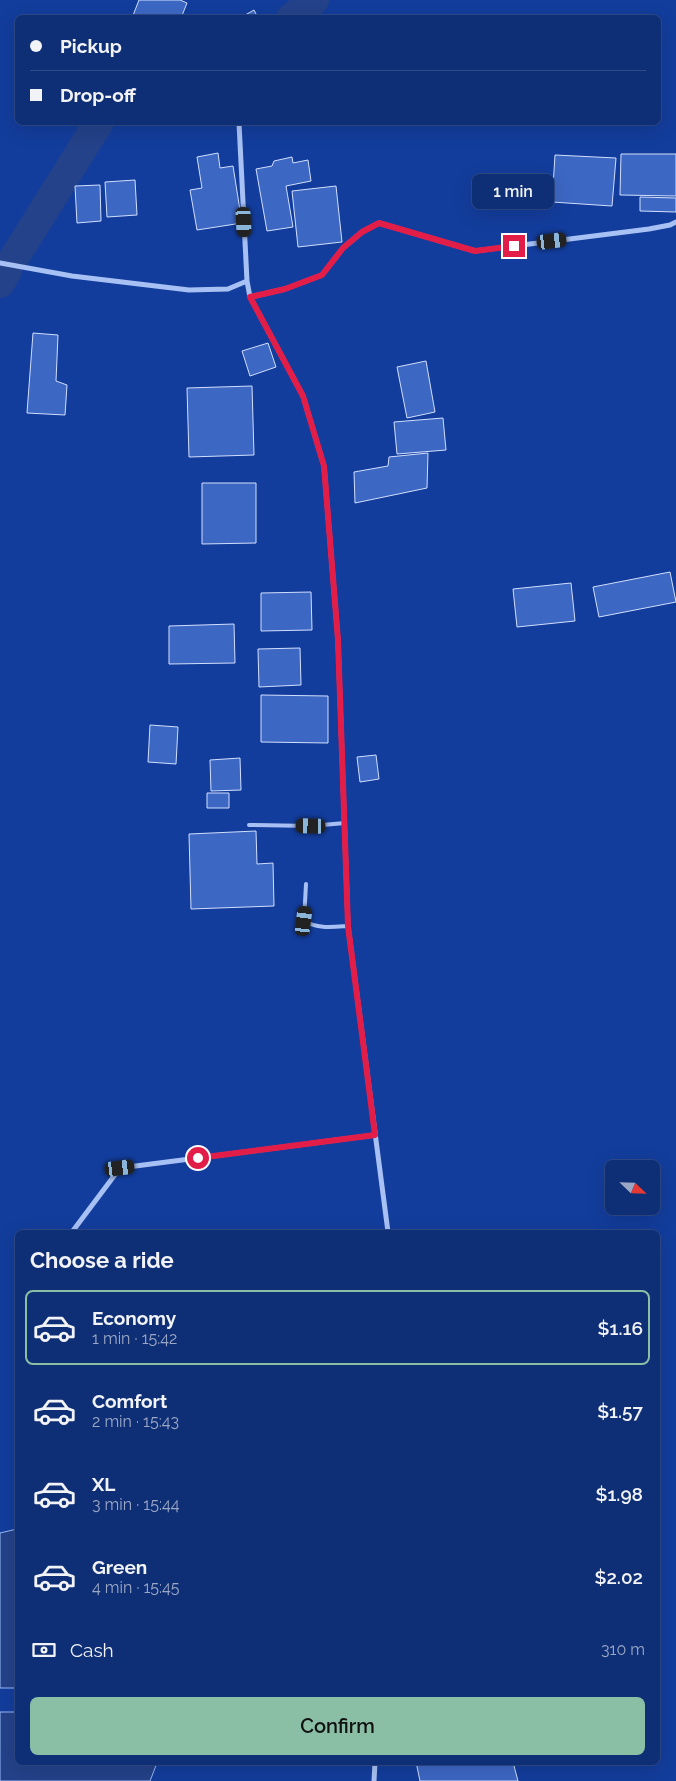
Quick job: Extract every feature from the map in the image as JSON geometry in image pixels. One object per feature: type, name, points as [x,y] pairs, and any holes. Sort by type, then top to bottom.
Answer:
[{"type":"street","points":[[239,125],[247,281],[250,297],[303,396],[324,466],[338,640],[348,926],[388,1230]]},
{"type":"street","points":[[250,297],[285,289],[322,275],[343,248],[362,232],[379,223],[475,251],[649,229],[676,222]]},
{"type":"street","points":[[0,263],[72,276],[189,290],[228,289],[247,281]]},
{"type":"street","points":[[74,1230],[120,1168],[375,1135]]},
{"type":"street","points":[[374,1781],[375,1765]]},
{"type":"lane","points":[[249,825],[311,826],[345,823]]},
{"type":"lane","points":[[306,884],[304,921],[311,926],[322,928],[348,926]]},
{"type":"water","points":[[15,1529],[15,1688],[0,1688],[0,1533]]},
{"type":"water","points":[[0,1712],[15,1712],[15,1765],[156,1765],[150,1781],[0,1781]]},
{"type":"building","points":[[139,0],[180,0],[187,3],[182,15],[133,15]]},
{"type":"building","points":[[254,10],[256,15],[245,15]]},
{"type":"building","points":[[218,153],[220,168],[233,166],[242,223],[197,230],[190,190],[202,188],[197,157]]},
{"type":"building","points":[[621,154],[676,154],[676,196],[620,195]]},
{"type":"building","points":[[555,155],[616,158],[612,206],[552,202]]},
{"type":"building","points":[[292,157],[293,163],[308,160],[311,181],[286,186],[293,227],[267,231],[256,169],[272,166],[274,161]]},
{"type":"building","points":[[135,180],[137,215],[107,217],[105,182]]},
{"type":"building","points":[[100,185],[101,221],[77,223],[75,186]]},
{"type":"building","points":[[336,186],[342,242],[298,247],[292,191]]},
{"type":"building","points":[[640,197],[676,198],[676,212],[640,211]]},
{"type":"building","points":[[33,333],[58,335],[56,381],[67,385],[65,415],[27,413]]},
{"type":"building","points":[[268,343],[276,367],[250,376],[242,351]]},
{"type":"building","points":[[426,361],[435,412],[407,418],[397,367]]},
{"type":"building","points":[[252,386],[254,455],[189,457],[187,388]]},
{"type":"building","points":[[443,418],[446,450],[397,454],[394,422]]},
{"type":"building","points":[[428,453],[427,488],[355,503],[354,472],[388,466],[389,457]]},
{"type":"building","points":[[202,483],[256,483],[256,543],[202,544]]},
{"type":"building","points":[[670,572],[676,602],[599,617],[593,587]]},
{"type":"building","points":[[571,583],[575,621],[517,627],[513,589]]},
{"type":"building","points":[[311,592],[312,630],[261,631],[261,593]]},
{"type":"building","points":[[234,624],[235,663],[169,664],[169,626]]},
{"type":"building","points":[[300,648],[301,685],[259,687],[258,649]]},
{"type":"building","points":[[261,695],[328,696],[328,743],[261,742]]},
{"type":"building","points":[[150,725],[178,727],[176,764],[148,762]]},
{"type":"building","points":[[376,755],[379,779],[360,782],[357,757]]},
{"type":"building","points":[[240,758],[241,790],[211,791],[210,760]]},
{"type":"building","points":[[207,793],[229,793],[229,808],[207,808]]},
{"type":"building","points":[[256,831],[257,864],[273,863],[274,906],[191,909],[189,834]]},
{"type":"building","points":[[417,1765],[514,1765],[518,1781],[420,1781]]},
{"type":"waterway","points":[[295,15],[314,0]]},
{"type":"waterway","points":[[14,258],[97,125]]},
{"type":"waterway","points":[[0,283],[7,271]]},
{"type":"route","points":[[198,1158],[375,1135],[348,926],[338,640],[324,466],[303,396],[250,297],[285,289],[322,275],[343,248],[362,232],[379,223],[475,251],[514,246]]}]
